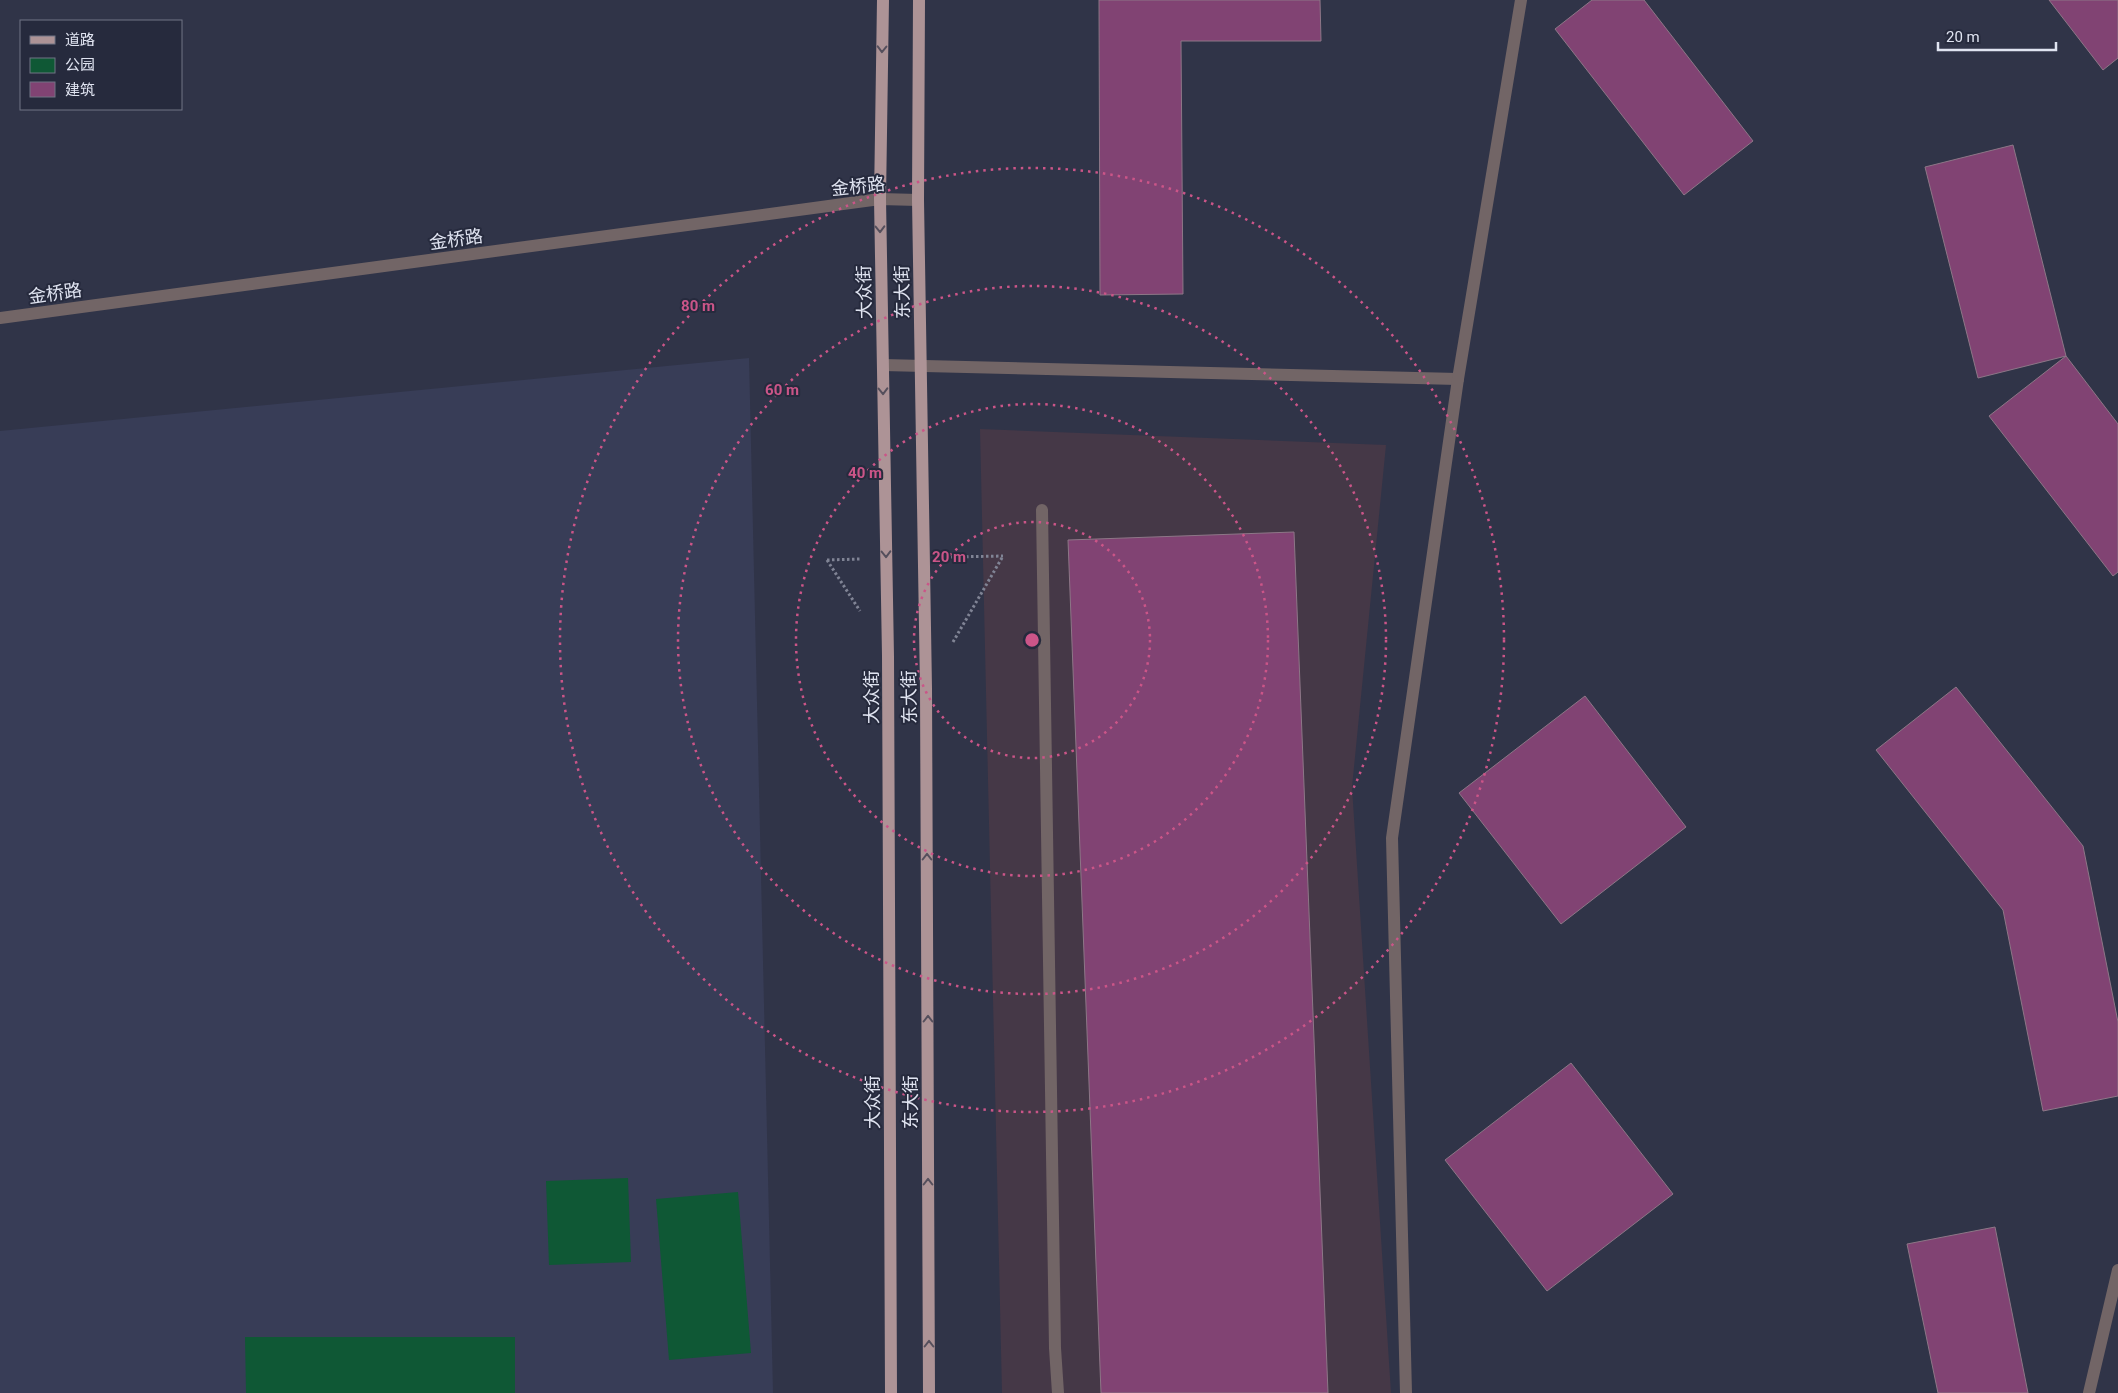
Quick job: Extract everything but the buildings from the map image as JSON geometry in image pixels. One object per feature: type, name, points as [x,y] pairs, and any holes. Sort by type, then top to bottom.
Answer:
[{"type":"main road","name":"大众街","points":[[882,0],[880,199],[888,656],[890,1393]]},
{"type":"main road","name":"东大街","points":[[918,0],[918,200],[926,688],[929,1393]]},
{"type":"street","points":[[1406,1393],[1392,838],[1458,379],[1520,0]]},
{"type":"street","name":"金桥路","points":[[0,318],[880,199],[918,200]]},
{"type":"street","points":[[883,365],[1458,379]]},
{"type":"street","points":[[1042,510],[1055,1338],[1058,1393]]},
{"type":"street","points":[[2089,1393],[2118,1270]]},
{"type":"path","points":[[950,646],[1003,556]]},
{"type":"shaded area","points":[[749,358],[773,1393],[0,1393],[0,431]]},
{"type":"shaded area","points":[[980,429],[1386,445],[1352,787],[1391,1393],[1002,1393]]},
{"type":"green space","points":[[628,1178],[631,1262],[549,1265],[546,1181]]},
{"type":"green space","points":[[738,1192],[751,1353],[669,1360],[656,1199]]},
{"type":"green space","points":[[245,1337],[515,1337],[515,1393],[246,1393]]}]
